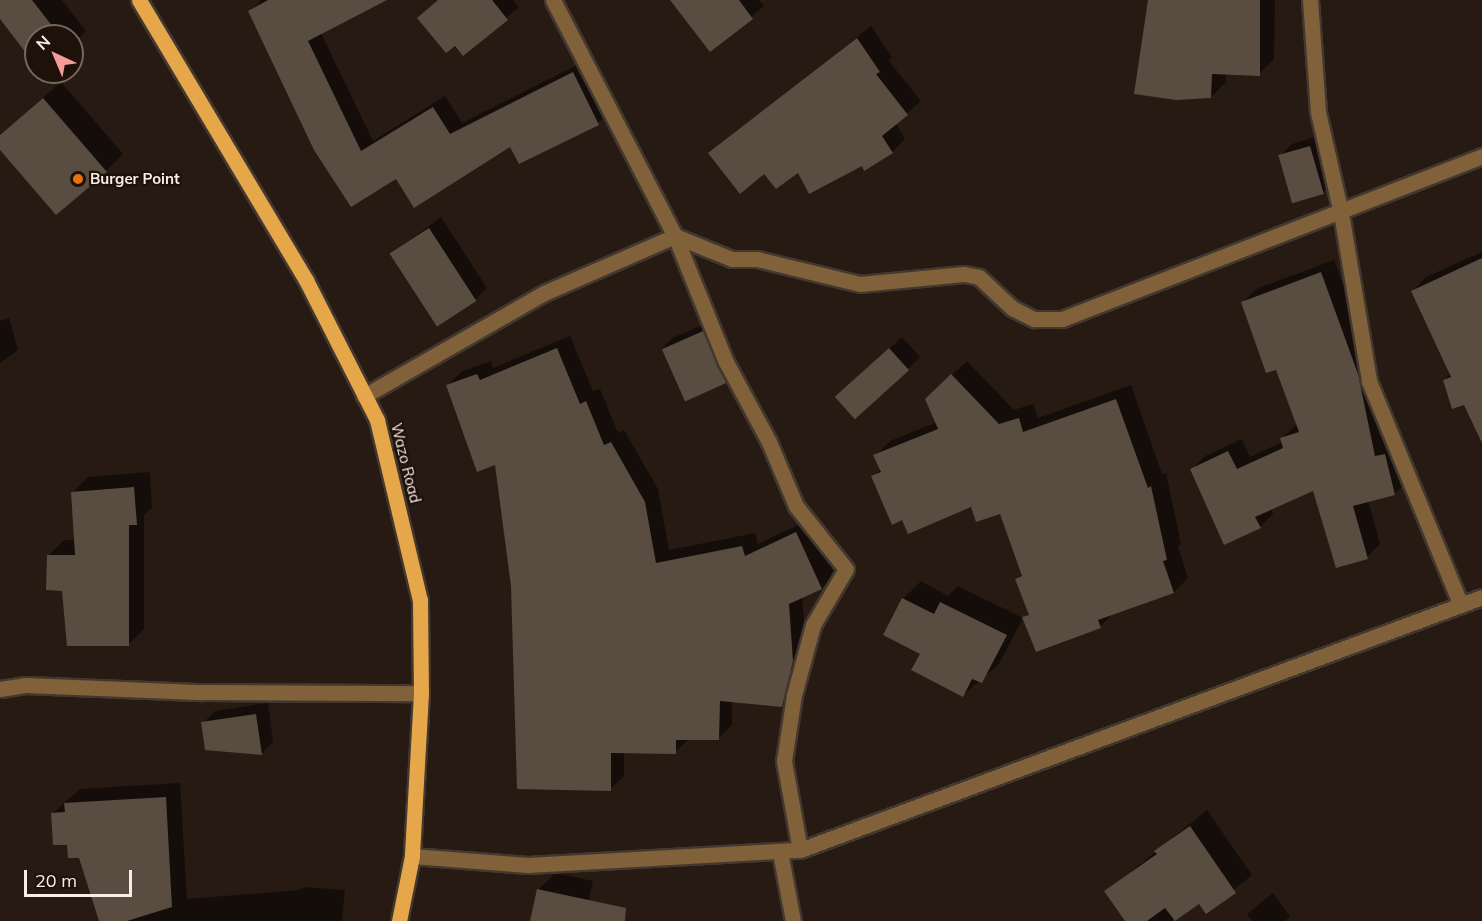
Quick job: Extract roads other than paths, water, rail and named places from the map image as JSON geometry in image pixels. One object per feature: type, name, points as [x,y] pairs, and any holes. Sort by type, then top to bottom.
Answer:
[{"type":"main road","name":"Wazo Road","points":[[139,0],[306,280],[377,420],[420,600],[421,693],[412,856],[399,921]]},
{"type":"street","points":[[554,0],[675,236],[726,362],[769,442],[796,506],[846,569],[813,624],[792,706],[784,761],[800,850]]},
{"type":"street","points":[[1310,0],[1318,112],[1341,213],[1369,381],[1461,605]]},
{"type":"street","points":[[364,396],[544,293],[675,236],[732,259],[757,259],[860,284],[964,274],[979,278],[1012,308],[1034,319],[1062,319],[1268,237],[1341,213],[1482,156]]},
{"type":"street","points":[[412,856],[528,865],[800,850],[1482,597]]},
{"type":"street","points":[[0,689],[25,685],[203,692],[421,693]]},
{"type":"street","points":[[780,852],[793,921]]},
{"type":"place","name":"Burger Point","points":[[78,179]]}]
